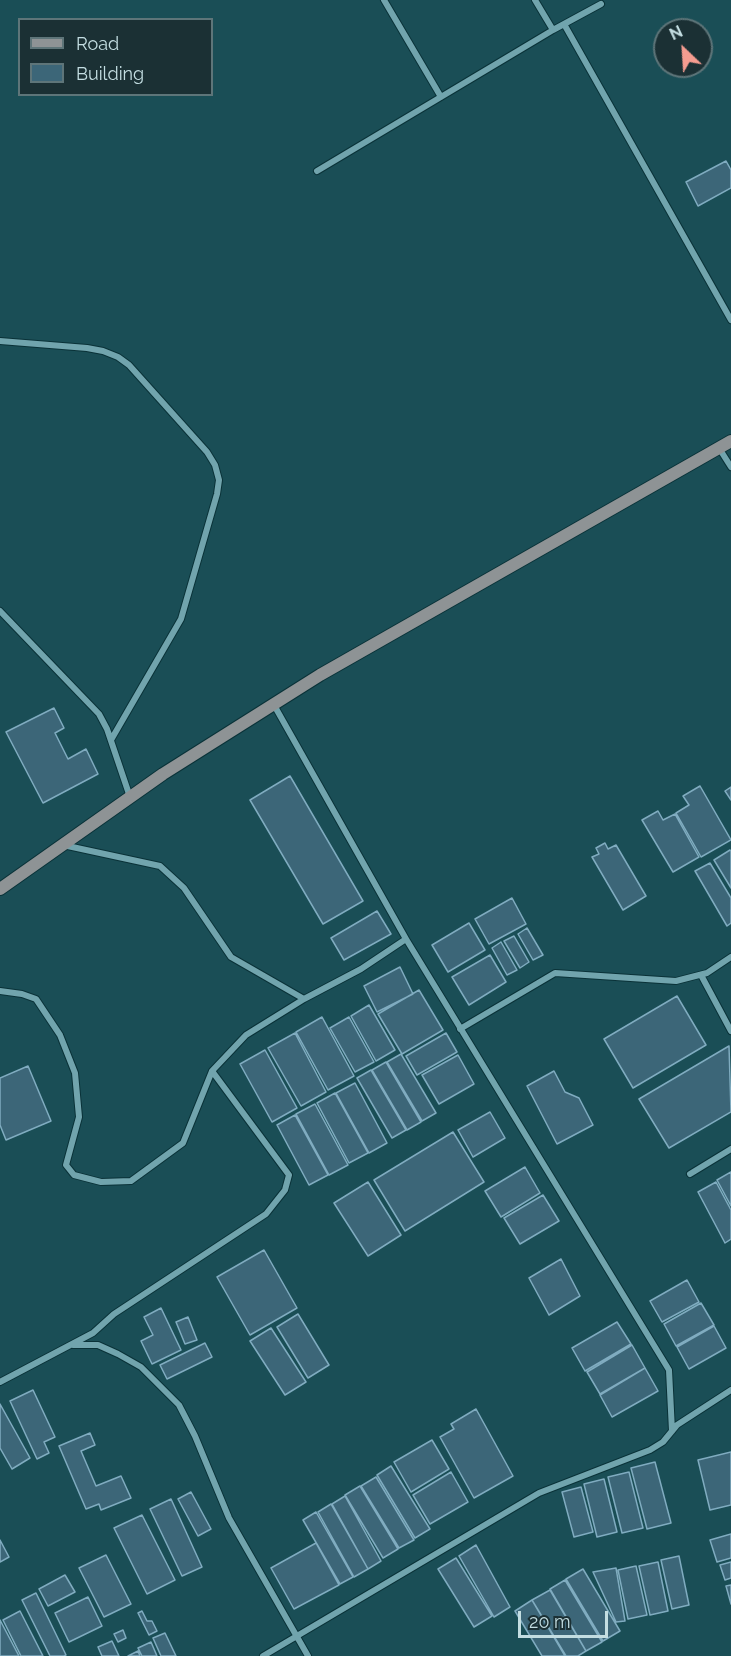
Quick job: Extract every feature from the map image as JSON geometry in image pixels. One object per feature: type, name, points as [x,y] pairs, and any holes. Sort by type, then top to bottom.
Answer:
[{"type":"street","points":[[384,0],[441,97]]},
{"type":"street","points":[[535,0],[553,30]]},
{"type":"street","points":[[317,171],[553,30],[601,4]]},
{"type":"street","points":[[564,24],[731,320]]},
{"type":"street","points":[[0,341],[95,349],[118,357],[129,365],[207,452],[215,465],[219,480],[217,494],[181,619],[111,740]]},
{"type":"street","points":[[0,889],[130,797],[320,675],[731,441]]},
{"type":"street","points":[[720,448],[731,467]]},
{"type":"street","points":[[1,613],[99,714],[111,740],[130,797]]},
{"type":"street","points":[[273,704],[405,939],[669,1370],[672,1431]]},
{"type":"street","points":[[62,844],[160,866],[184,888],[231,957],[304,999]]},
{"type":"street","points":[[0,991],[22,994],[36,999],[60,1035],[75,1073],[79,1117],[66,1165],[74,1175],[101,1182],[131,1181],[183,1143],[212,1071],[246,1035],[304,999],[361,969],[405,939]]},
{"type":"street","points":[[460,1029],[555,973],[676,981],[701,975],[731,957]]},
{"type":"street","points":[[701,975],[731,1031]]},
{"type":"street","points":[[0,1382],[93,1333],[114,1314],[266,1214],[285,1190],[289,1175],[212,1071]]},
{"type":"street","points":[[690,1174],[731,1149]]},
{"type":"street","points":[[73,1345],[98,1345],[118,1353],[141,1367],[179,1405],[195,1436],[229,1518],[308,1656]]},
{"type":"street","points":[[263,1656],[539,1493],[650,1450],[663,1442],[672,1431],[731,1390]]},
{"type":"building","points":[[726,161],[731,170],[731,188],[698,206],[686,182]]},
{"type":"building","points":[[54,708],[64,728],[55,733],[68,759],[86,749],[98,774],[43,803],[6,732]]},
{"type":"building","points":[[290,776],[363,901],[323,924],[250,800]]},
{"type":"building","points":[[700,786],[731,840],[701,857],[676,813],[689,805],[683,796]]},
{"type":"building","points":[[731,787],[731,800],[725,791]]},
{"type":"building","points":[[658,811],[663,820],[675,814],[699,857],[673,872],[642,820]]},
{"type":"building","points":[[605,843],[608,849],[616,845],[646,896],[623,910],[592,857],[599,854],[596,848]]},
{"type":"building","points":[[731,851],[731,888],[714,860]]},
{"type":"building","points":[[710,863],[731,898],[731,923],[727,926],[695,871]]},
{"type":"building","points":[[512,898],[526,924],[489,944],[475,919]]},
{"type":"building","points":[[377,911],[391,934],[344,960],[331,938]]},
{"type":"building","points":[[469,923],[485,950],[448,972],[432,945]]},
{"type":"building","points":[[527,928],[543,955],[533,960],[518,934]]},
{"type":"building","points":[[514,936],[529,962],[520,968],[504,941]]},
{"type":"building","points":[[501,942],[517,970],[507,975],[492,948]]},
{"type":"building","points":[[490,955],[506,982],[469,1005],[452,977]]},
{"type":"building","points":[[400,967],[413,994],[377,1012],[364,986]]},
{"type":"building","points":[[419,990],[443,1030],[402,1054],[378,1014]]},
{"type":"building","points":[[677,996],[706,1045],[633,1088],[604,1039]]},
{"type":"building","points":[[369,1005],[395,1050],[376,1061],[351,1016]]},
{"type":"building","points":[[322,1017],[354,1076],[328,1090],[296,1032]]},
{"type":"building","points":[[349,1017],[374,1062],[355,1072],[330,1028]]},
{"type":"building","points":[[295,1033],[326,1092],[301,1106],[268,1048]]},
{"type":"building","points":[[446,1033],[457,1052],[417,1075],[406,1056]]},
{"type":"building","points":[[729,1046],[731,1112],[669,1148],[639,1099]]},
{"type":"building","points":[[265,1050],[297,1108],[272,1122],[240,1064]]},
{"type":"building","points":[[401,1054],[436,1113],[422,1121],[387,1062]]},
{"type":"building","points":[[458,1055],[474,1084],[439,1104],[422,1075]]},
{"type":"building","points":[[386,1062],[421,1122],[407,1130],[372,1070]]},
{"type":"building","points":[[28,1066],[51,1121],[6,1140],[0,1125],[0,1078]]},
{"type":"building","points":[[371,1070],[406,1130],[392,1138],[357,1078]]},
{"type":"building","points":[[554,1071],[565,1092],[579,1098],[593,1125],[557,1144],[527,1086]]},
{"type":"building","points":[[355,1083],[387,1143],[369,1153],[336,1093]]},
{"type":"building","points":[[335,1093],[368,1153],[349,1163],[317,1103]]},
{"type":"building","points":[[315,1104],[348,1165],[329,1175],[296,1114]]},
{"type":"building","points":[[490,1112],[505,1138],[473,1157],[458,1130]]},
{"type":"building","points":[[295,1115],[328,1175],[309,1185],[277,1125]]},
{"type":"building","points":[[453,1132],[484,1182],[405,1231],[374,1180]]},
{"type":"building","points":[[525,1167],[540,1193],[501,1217],[485,1191]]},
{"type":"building","points":[[731,1172],[731,1206],[717,1180]]},
{"type":"building","points":[[368,1182],[401,1235],[368,1256],[334,1203]]},
{"type":"building","points":[[716,1182],[731,1210],[731,1239],[725,1243],[698,1192]]},
{"type":"building","points":[[543,1195],[559,1221],[520,1244],[504,1218]]},
{"type":"building","points":[[264,1250],[297,1308],[250,1335],[217,1277]]},
{"type":"building","points":[[561,1259],[580,1296],[549,1315],[529,1278]]},
{"type":"building","points":[[687,1280],[699,1302],[662,1322],[650,1301]]},
{"type":"building","points":[[701,1303],[714,1325],[676,1346],[664,1324]]},
{"type":"building","points":[[161,1308],[181,1350],[152,1364],[141,1341],[153,1335],[144,1317]]},
{"type":"building","points":[[298,1314],[329,1365],[308,1378],[277,1327]]},
{"type":"building","points":[[188,1317],[197,1340],[185,1344],[176,1322]]},
{"type":"building","points":[[617,1322],[631,1344],[585,1371],[572,1348]]},
{"type":"building","points":[[714,1326],[726,1348],[689,1369],[677,1347]]},
{"type":"building","points":[[271,1328],[306,1382],[285,1395],[250,1341]]},
{"type":"building","points":[[205,1343],[212,1357],[167,1379],[160,1365]]},
{"type":"building","points":[[632,1345],[645,1368],[600,1394],[587,1372]]},
{"type":"building","points":[[645,1368],[658,1391],[612,1417],[600,1395]]},
{"type":"building","points":[[33,1390],[55,1437],[44,1442],[49,1453],[37,1459],[10,1401]]},
{"type":"building","points":[[0,1404],[30,1458],[12,1469],[0,1448]]},
{"type":"building","points":[[476,1409],[513,1476],[474,1498],[440,1437],[454,1429],[451,1424]]},
{"type":"building","points":[[90,1433],[95,1445],[81,1451],[96,1486],[121,1476],[131,1498],[101,1510],[99,1504],[86,1509],[59,1446]]},
{"type":"building","points":[[432,1440],[449,1469],[411,1492],[394,1462]]},
{"type":"building","points":[[731,1452],[731,1505],[710,1510],[698,1460]]},
{"type":"building","points":[[655,1462],[671,1523],[647,1529],[631,1468]]},
{"type":"building","points":[[391,1466],[430,1529],[415,1538],[377,1475]]},
{"type":"building","points":[[451,1472],[468,1502],[430,1524],[413,1495]]},
{"type":"building","points":[[629,1472],[643,1528],[622,1533],[608,1477]]},
{"type":"building","points":[[376,1477],[414,1540],[399,1548],[361,1486]]},
{"type":"building","points":[[604,1479],[617,1532],[597,1537],[584,1484]]},
{"type":"building","points":[[360,1486],[398,1549],[383,1558],[345,1495]]},
{"type":"building","points":[[581,1487],[593,1532],[574,1537],[562,1492]]},
{"type":"building","points":[[191,1492],[211,1529],[198,1536],[178,1499]]},
{"type":"building","points":[[345,1496],[381,1561],[368,1569],[332,1504]]},
{"type":"building","points":[[171,1499],[202,1567],[182,1576],[150,1509]]},
{"type":"building","points":[[331,1504],[368,1569],[354,1577],[318,1512]]},
{"type":"building","points":[[316,1512],[353,1577],[340,1584],[303,1520]]},
{"type":"building","points":[[142,1515],[175,1580],[147,1594],[114,1528]]},
{"type":"building","points":[[731,1534],[731,1558],[717,1562],[710,1540]]},
{"type":"building","points":[[0,1540],[9,1557],[0,1562]]},
{"type":"building","points":[[316,1543],[339,1585],[294,1609],[271,1568]]},
{"type":"building","points":[[476,1545],[510,1607],[494,1617],[459,1556]]},
{"type":"building","points":[[106,1555],[131,1604],[104,1617],[79,1568]]},
{"type":"building","points":[[679,1556],[689,1605],[672,1609],[661,1560]]},
{"type":"building","points":[[456,1558],[492,1616],[474,1627],[438,1569]]},
{"type":"building","points":[[658,1562],[668,1611],[650,1615],[639,1566]]},
{"type":"building","points":[[731,1562],[731,1578],[725,1580],[720,1565]]},
{"type":"building","points":[[636,1566],[647,1615],[628,1619],[618,1570]]},
{"type":"building","points":[[616,1568],[625,1621],[616,1622],[593,1572]]},
{"type":"building","points":[[583,1569],[620,1631],[603,1641],[566,1579]]},
{"type":"building","points":[[65,1575],[75,1592],[48,1606],[39,1589]]},
{"type":"building","points":[[565,1580],[602,1642],[586,1651],[550,1589]]},
{"type":"building","points":[[731,1585],[731,1604],[726,1586]]},
{"type":"building","points":[[550,1590],[586,1651],[578,1656],[566,1656],[532,1600]]},
{"type":"building","points":[[36,1593],[66,1655],[64,1656],[50,1656],[22,1600]]},
{"type":"building","points":[[88,1597],[102,1626],[69,1642],[55,1613]]},
{"type":"building","points":[[532,1600],[565,1656],[542,1656],[515,1611]]},
{"type":"building","points":[[20,1611],[43,1656],[21,1656],[3,1620]]},
{"type":"building","points":[[142,1611],[147,1621],[152,1621],[157,1631],[149,1635],[138,1613]]},
{"type":"building","points":[[0,1620],[19,1656],[0,1656]]},
{"type":"building","points":[[123,1630],[126,1638],[118,1642],[114,1634]]},
{"type":"building","points":[[165,1633],[176,1656],[161,1656],[153,1638]]},
{"type":"building","points":[[112,1641],[119,1656],[102,1656],[98,1647]]},
{"type":"building","points":[[151,1642],[157,1656],[142,1656],[138,1648]]},
{"type":"building","points":[[138,1651],[140,1656],[128,1656]]}]
